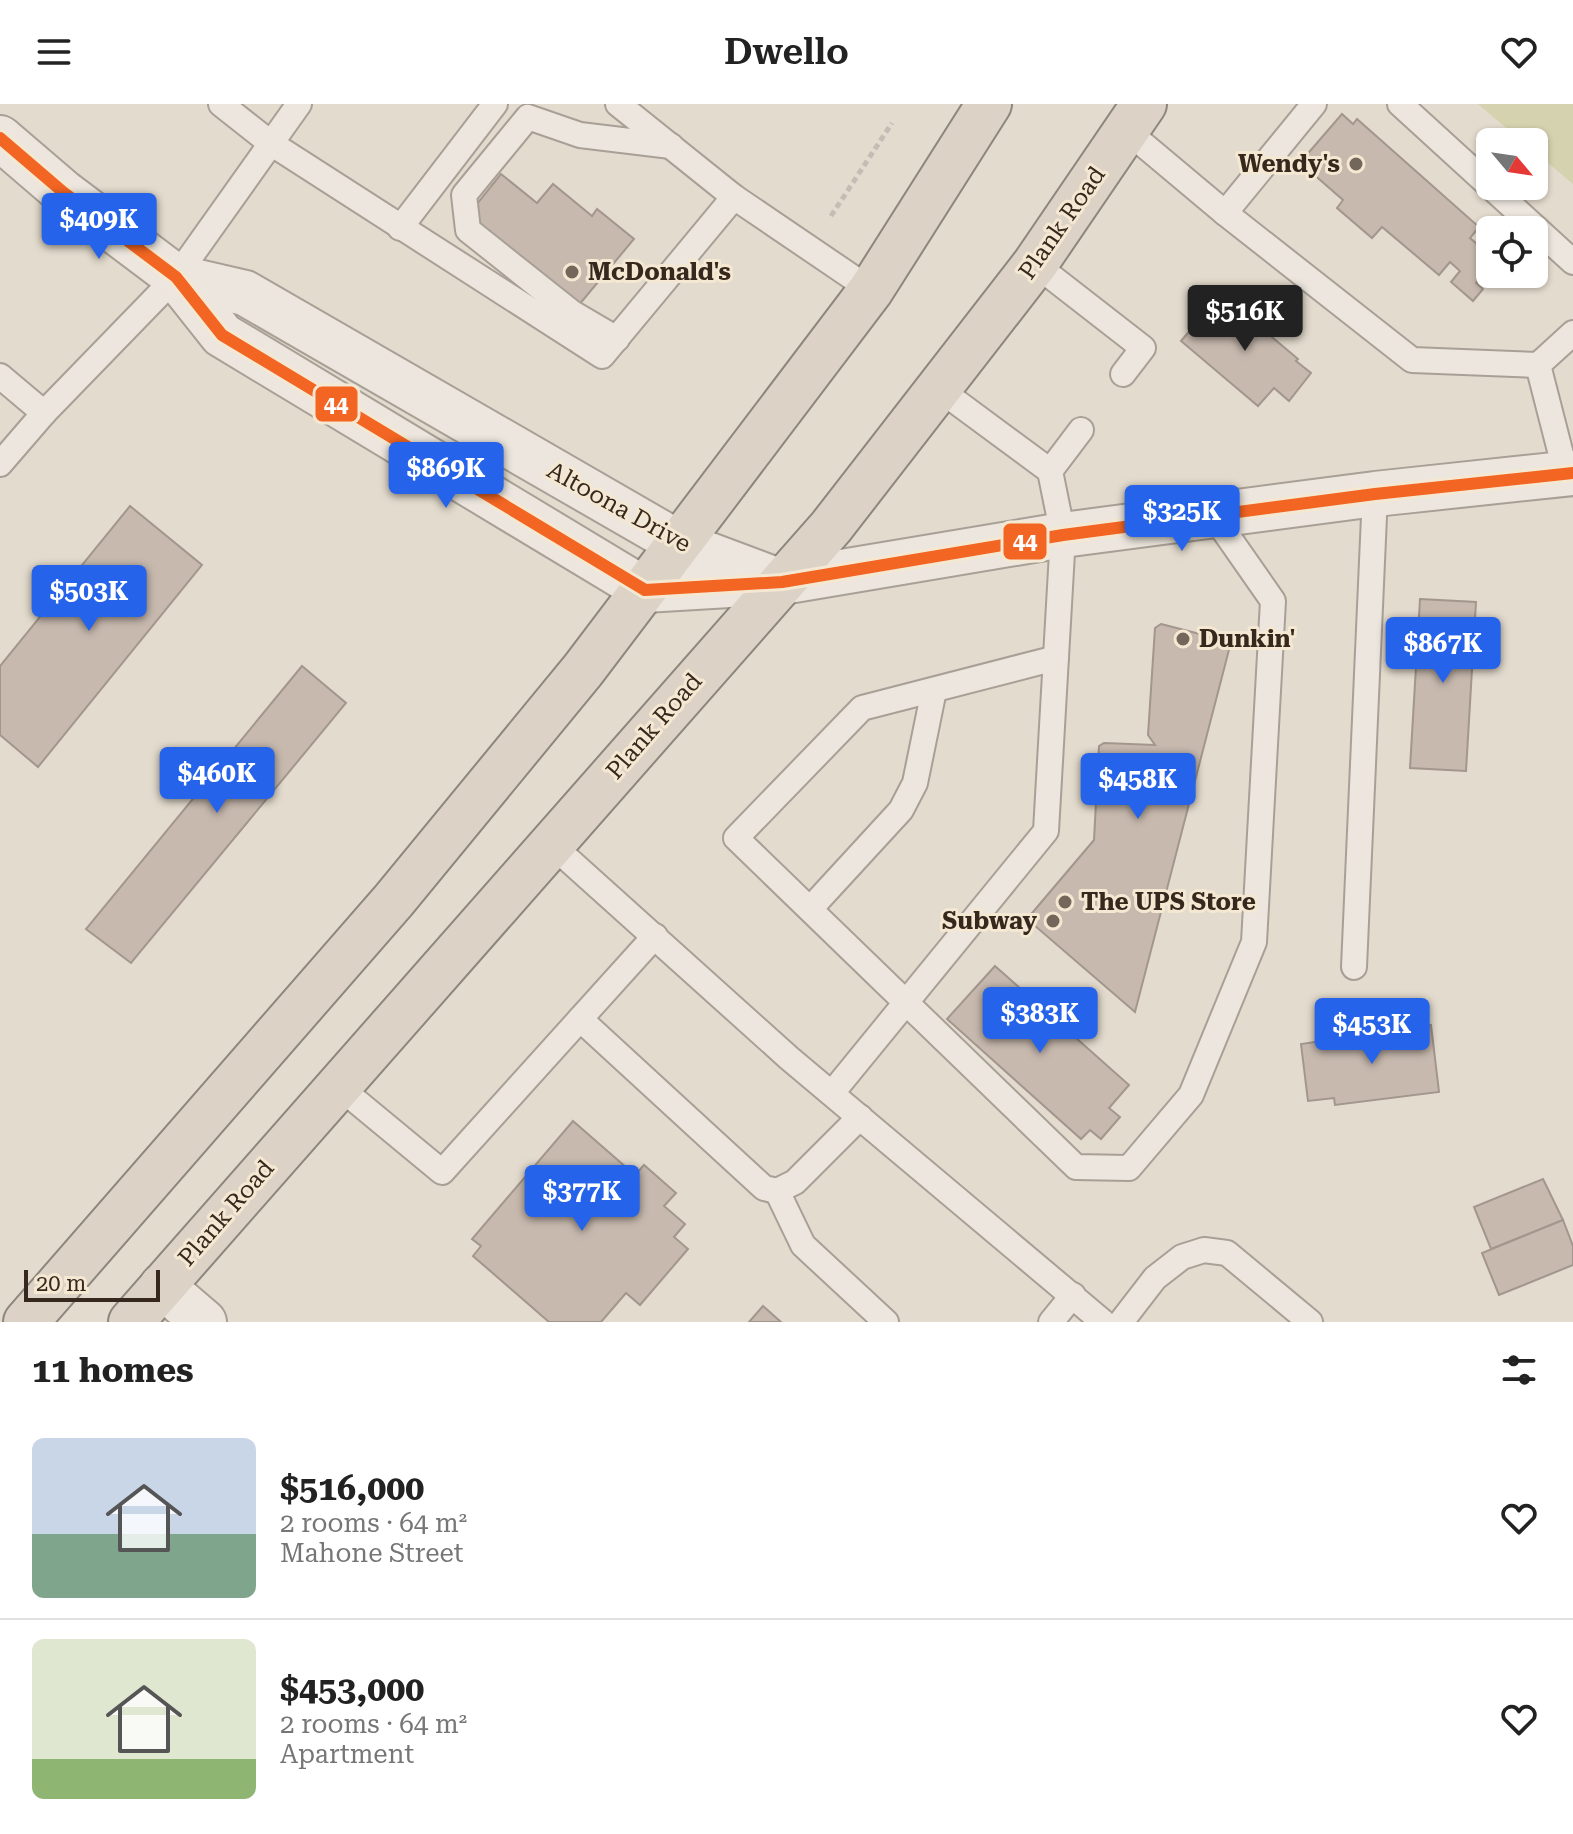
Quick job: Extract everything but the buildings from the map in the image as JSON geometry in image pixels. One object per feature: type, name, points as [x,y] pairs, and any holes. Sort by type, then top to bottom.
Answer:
[{"type":"highway","points":[[26,1322],[394,900],[645,590],[871,290],[989,104]]},
{"type":"highway","name":"Plank Road","points":[[131,1322],[831,527],[1035,264],[1135,117]]},
{"type":"street","name":"Altoona Drive","points":[[0,138],[63,192],[176,277],[222,335],[645,590],[782,582]]},
{"type":"street","name":"Altoona Drive","points":[[176,277],[245,293],[680,544],[782,582]]},
{"type":"street","points":[[782,582],[1063,535],[1375,494],[1569,474]]},
{"type":"street","points":[[162,1286],[204,1322]]},
{"type":"lane","points":[[221,104],[269,142],[602,356],[734,197]]},
{"type":"lane","points":[[0,464],[44,413],[176,277],[269,142],[299,104]]},
{"type":"lane","points":[[400,228],[495,104]]},
{"type":"lane","points":[[618,104],[734,197],[871,290]]},
{"type":"lane","points":[[1225,213],[1314,104]]},
{"type":"lane","points":[[1400,104],[1573,262]]},
{"type":"lane","points":[[617,339],[571,312],[468,230],[464,195],[528,117],[580,135],[671,146]]},
{"type":"lane","points":[[1135,117],[1225,213],[1412,360],[1538,365],[1573,333]]},
{"type":"lane","points":[[1035,264],[1143,348],[1123,374]]},
{"type":"lane","points":[[1538,365],[1569,474]]},
{"type":"lane","points":[[0,376],[44,413]]},
{"type":"lane","points":[[832,1093],[1046,831],[1063,535],[1050,471],[939,389]]},
{"type":"lane","points":[[1050,471],[1081,430]]},
{"type":"lane","points":[[1354,967],[1375,494]]},
{"type":"lane","points":[[1056,658],[862,708],[736,838],[1076,1167],[1129,1168],[1191,1095],[1254,942],[1273,601],[1213,515]]},
{"type":"lane","points":[[810,909],[901,810],[915,783],[934,690]]},
{"type":"lane","points":[[551,844],[832,1093],[1103,1322]]},
{"type":"lane","points":[[338,1086],[442,1172],[655,936]]},
{"type":"lane","points":[[580,1019],[764,1188],[777,1191],[795,1182],[860,1117]]},
{"type":"lane","points":[[777,1191],[803,1245],[886,1322]]},
{"type":"lane","points":[[1121,1322],[1155,1278],[1182,1257],[1204,1250],[1227,1253],[1310,1322]]},
{"type":"lane","points":[[1051,1322],[1073,1295]]},
{"type":"path","points":[[831,216],[892,123]]},
{"type":"shaded area","points":[[1478,104],[1573,104],[1573,184],[1548,163],[1548,128],[1506,128]]},
{"type":"transit line","name":"44","points":[[0,138],[63,192],[176,277],[222,335],[645,590],[782,582],[1063,535],[1375,494],[1573,473]]},
{"type":"place","name":"Wendy's","points":[[1356,164]]},
{"type":"place","name":"McDonald's","points":[[572,272]]},
{"type":"place","name":"Dunkin'","points":[[1183,639]]},
{"type":"place","name":"The UPS Store","points":[[1065,902]]},
{"type":"place","name":"Subway","points":[[1053,921]]}]
